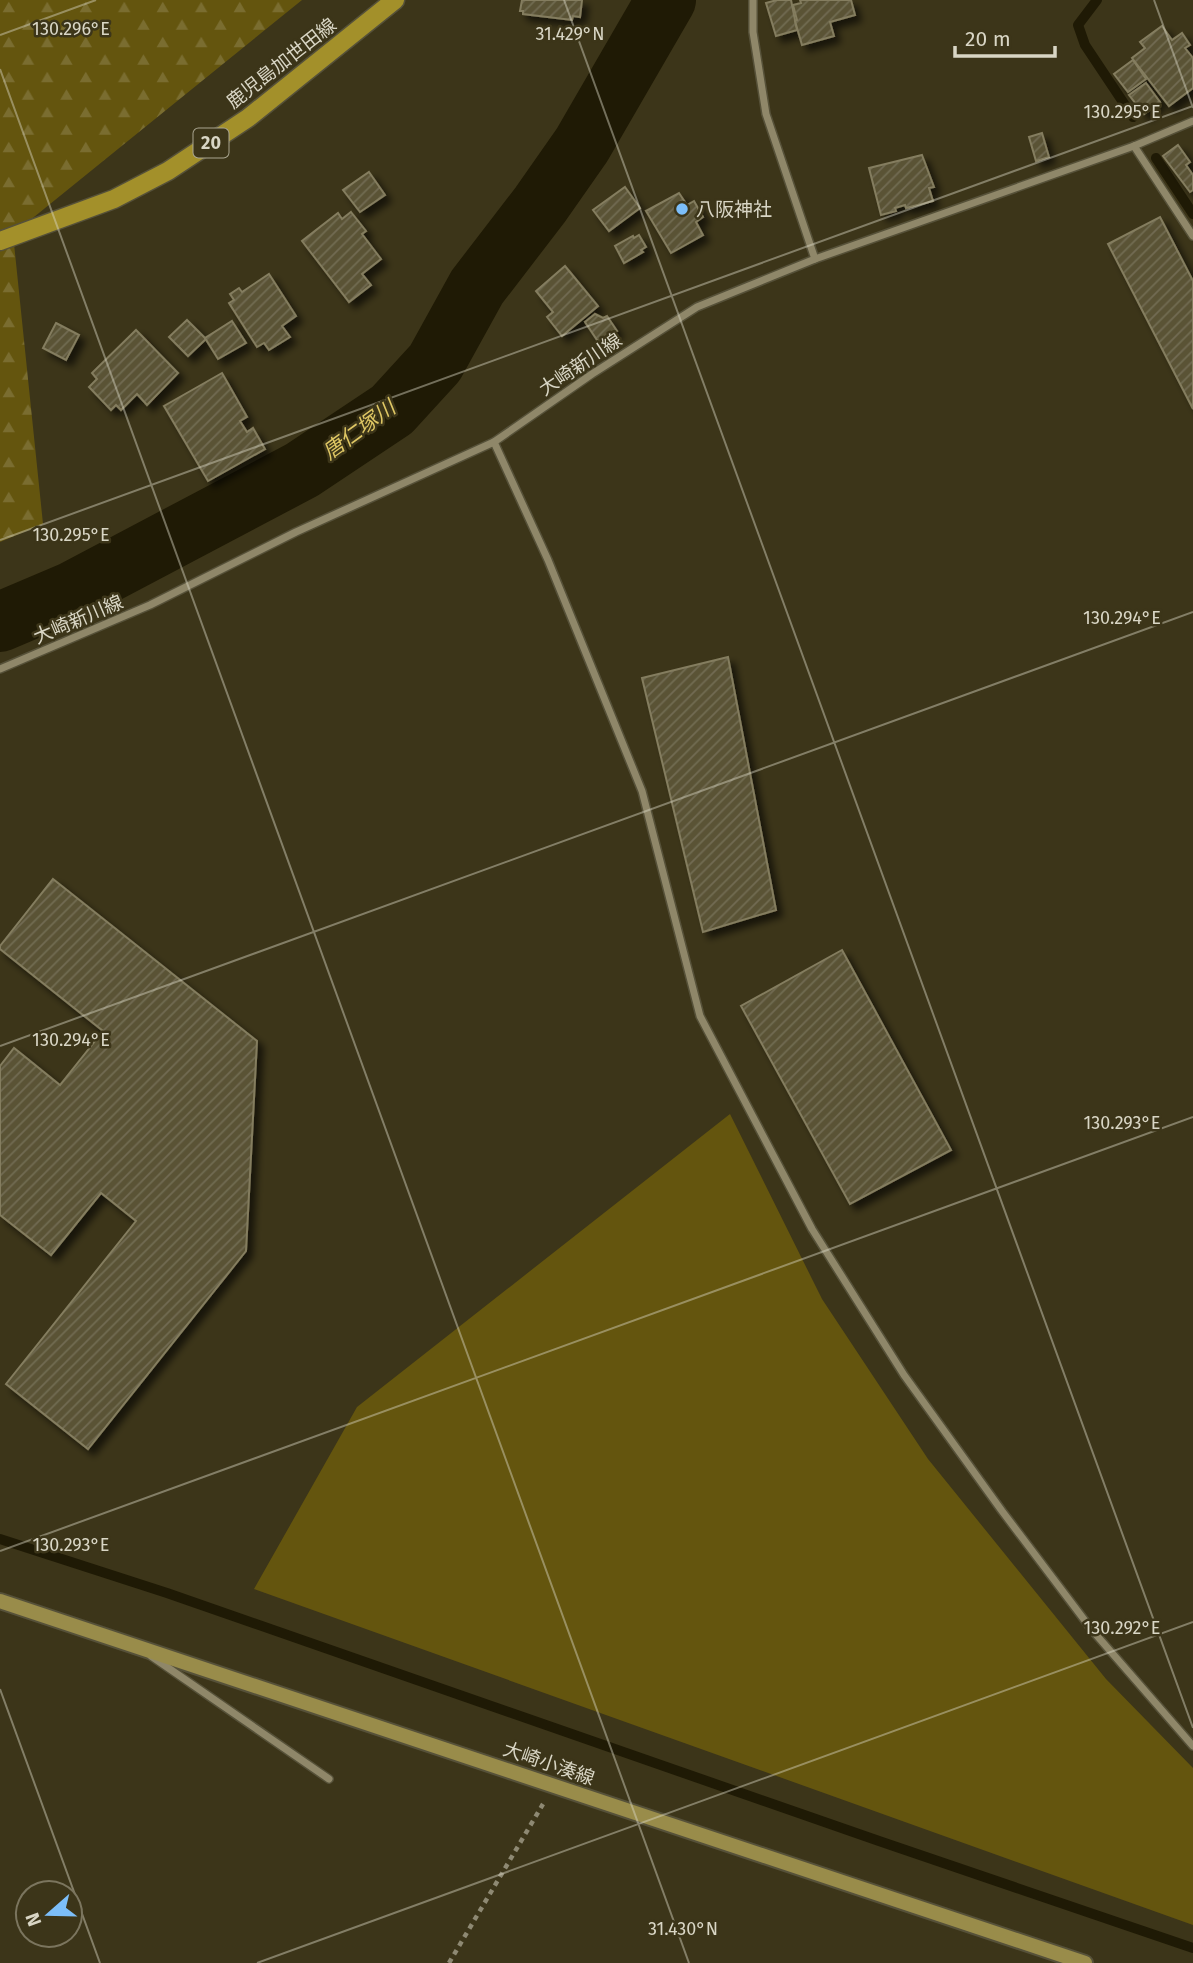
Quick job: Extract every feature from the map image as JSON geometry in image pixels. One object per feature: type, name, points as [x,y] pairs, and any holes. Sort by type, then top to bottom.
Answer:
[{"type":"main road","name":"鹿児島加世田線","points":[[0,241],[114,199],[168,172],[248,118],[395,0]]},
{"type":"street","points":[[753,0],[753,32],[766,114],[815,259]]},
{"type":"street","name":"大崎新川線","points":[[0,669],[150,605],[296,532],[494,442],[592,373],[697,307],[815,259],[1134,146],[1193,121]]},
{"type":"street","points":[[1134,146],[1193,236]]},
{"type":"street","points":[[494,442],[548,560],[642,791],[700,1016],[812,1229],[904,1375],[1002,1511],[1092,1630],[1193,1746]]},
{"type":"street","name":"大崎小湊線","points":[[0,1601],[1085,1963]]},
{"type":"street","points":[[135,1645],[329,1779]]},
{"type":"path","points":[[449,1963],[554,1786]]},
{"type":"green space","points":[[0,0],[302,0],[13,234],[43,524],[0,542]]},
{"type":"green space","points":[[730,1114],[822,1299],[928,1459],[1106,1679],[1193,1768],[1193,1925],[254,1589],[357,1407]]},
{"type":"building","points":[[522,0],[582,0],[580,17],[573,16],[572,20],[523,14],[523,11],[520,11]]},
{"type":"building","points":[[791,0],[797,30],[776,36],[766,3]]},
{"type":"building","points":[[800,0],[851,0],[855,15],[830,22],[834,36],[802,45],[793,5],[801,3]]},
{"type":"building","points":[[1162,26],[1172,40],[1182,33],[1190,45],[1185,48],[1193,58],[1193,88],[1169,106],[1132,58],[1145,48],[1140,42]]},
{"type":"building","points":[[1133,60],[1146,79],[1128,92],[1114,74]]},
{"type":"building","points":[[1146,83],[1160,102],[1144,114],[1129,95]]},
{"type":"building","points":[[1042,133],[1049,157],[1036,161],[1029,137]]},
{"type":"building","points":[[1178,145],[1190,162],[1186,165],[1193,175],[1193,190],[1190,192],[1163,156]]},
{"type":"building","points":[[922,155],[934,187],[929,188],[933,201],[906,208],[905,205],[881,215],[869,168]]},
{"type":"building","points":[[369,172],[385,195],[360,212],[343,190]]},
{"type":"building","points":[[625,187],[640,208],[609,231],[593,210]]},
{"type":"building","points":[[679,193],[687,205],[694,201],[703,217],[696,222],[703,235],[671,253],[646,211]]},
{"type":"building","points":[[351,212],[366,231],[362,234],[381,259],[362,274],[371,285],[349,302],[302,241],[338,213],[342,219]]},
{"type":"building","points":[[1160,217],[1193,281],[1193,409],[1108,244]]},
{"type":"building","points":[[639,235],[646,247],[641,250],[643,252],[624,263],[615,246]]},
{"type":"building","points":[[565,266],[598,306],[562,336],[547,317],[553,312],[536,291]]},
{"type":"building","points":[[269,274],[296,316],[282,326],[290,337],[269,350],[264,343],[257,347],[229,303],[234,300],[230,294],[239,288],[242,292]]},
{"type":"building","points":[[595,314],[603,318],[607,316],[617,331],[599,343],[585,322]]},
{"type":"building","points":[[187,320],[206,339],[188,356],[169,337]]},
{"type":"building","points":[[232,321],[246,343],[218,359],[205,338]]},
{"type":"building","points":[[56,323],[79,335],[66,360],[43,348]]},
{"type":"building","points":[[136,330],[178,373],[147,405],[137,394],[121,410],[116,405],[111,410],[89,387],[97,379],[92,373]]},
{"type":"building","points":[[222,373],[247,417],[240,421],[247,432],[253,428],[265,449],[208,481],[164,406]]},
{"type":"building","points":[[728,657],[776,910],[703,932],[642,678]]},
{"type":"building","points":[[53,879],[257,1041],[246,1251],[88,1449],[6,1384],[136,1221],[101,1193],[51,1255],[0,1215],[0,1066],[14,1048],[60,1085],[103,1031],[0,949]]},
{"type":"building","points":[[842,950],[951,1150],[850,1204],[741,1006]]},
{"type":"waterway","name":"唐仁塚川","points":[[0,622],[73,591],[302,470],[392,410],[435,363],[477,287],[582,145],[666,0]]},
{"type":"waterway","points":[[1097,0],[1078,25],[1085,45],[1133,117]]},
{"type":"waterway","points":[[1156,158],[1193,214]]},
{"type":"waterway","points":[[0,1539],[167,1593],[1193,1948]]},
{"type":"place","name":"八阪神社","points":[[682,209]]}]
